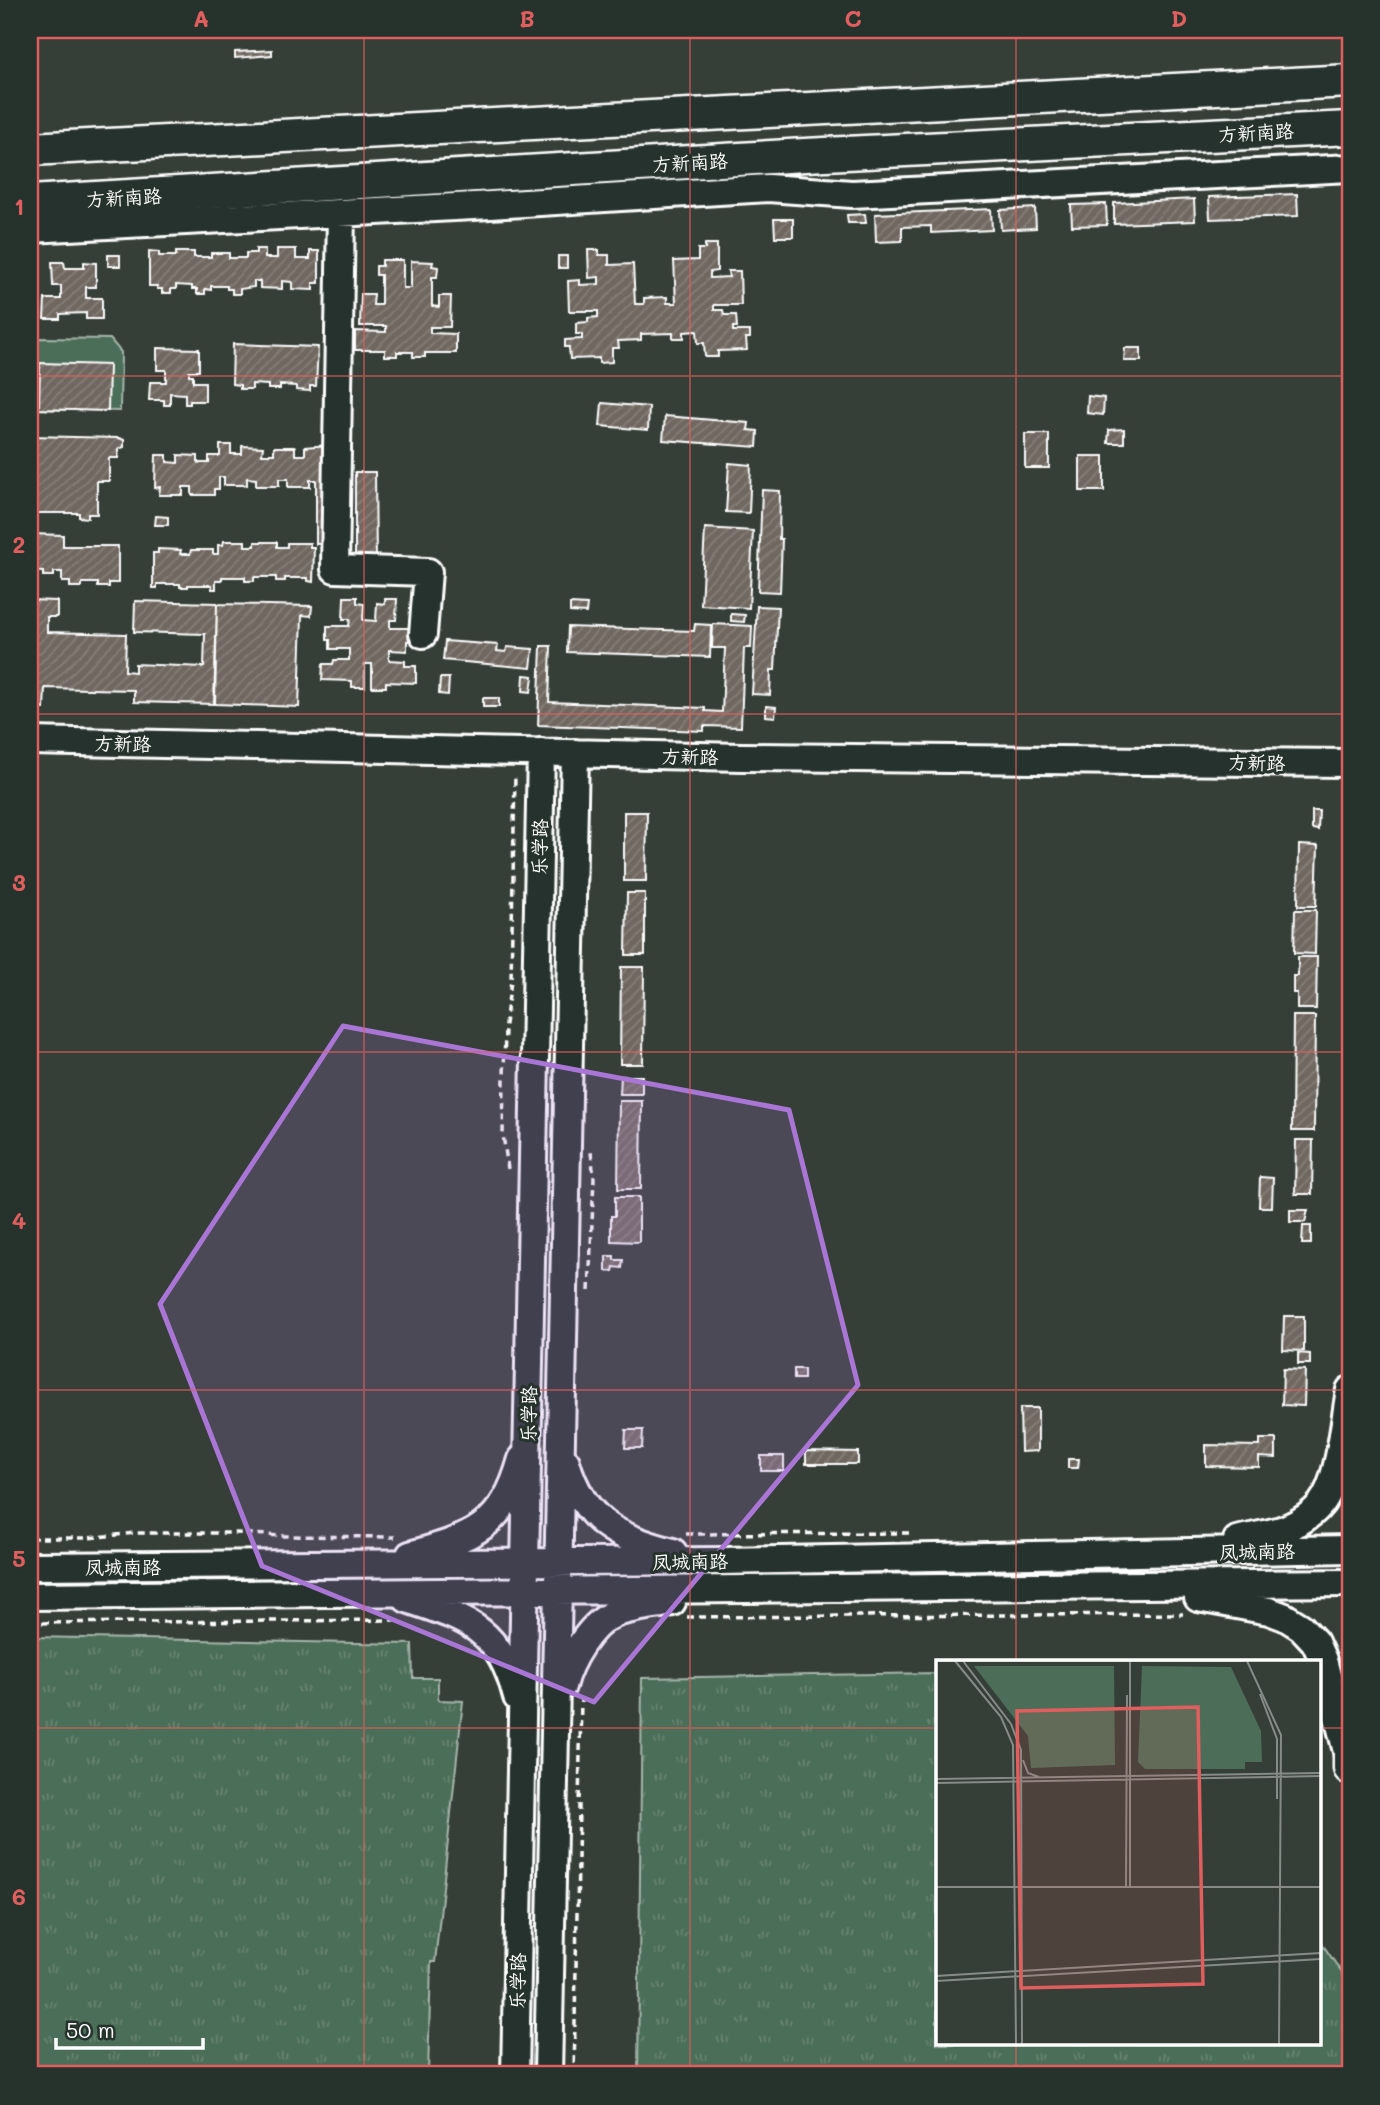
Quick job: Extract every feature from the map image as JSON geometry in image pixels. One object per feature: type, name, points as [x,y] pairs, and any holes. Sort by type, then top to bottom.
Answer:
[{"type":"main road","points":[[30,149],[1350,81]]},
{"type":"main road","name":"方新南路","points":[[30,202],[792,156],[1350,128]]},
{"type":"main road","points":[[1350,1751],[1350,1766]]},
{"type":"street","points":[[30,229],[768,188],[852,194],[1350,168]]},
{"type":"street","points":[[341,213],[335,569],[428,572],[423,634]]},
{"type":"street","name":"方新路","points":[[30,741],[575,753],[1350,763]]},
{"type":"street","name":"乐学路","points":[[515,2075],[528,1437],[528,752]]},
{"type":"street","name":"乐学路","points":[[548,2075],[575,753]]},
{"type":"street","points":[[1179,1552],[1278,1531],[1299,1522],[1316,1508],[1326,1497],[1331,1485],[1350,1390]]},
{"type":"street","points":[[378,1564],[450,1543],[476,1532],[492,1519],[502,1506],[520,1465],[528,1437]]},
{"type":"street","points":[[561,1440],[573,1486],[600,1522],[634,1541],[672,1552],[723,1560]]},
{"type":"street","name":"凤城南路","points":[[30,1566],[723,1560],[1350,1549]]},
{"type":"street","name":"凤城南路","points":[[30,1596],[1350,1583]]},
{"type":"street","points":[[1106,1586],[1249,1605],[1285,1617],[1301,1627],[1315,1642],[1323,1660],[1350,1766]]},
{"type":"street","points":[[555,1722],[565,1673],[574,1655],[598,1624],[612,1615],[722,1589]]},
{"type":"street","points":[[378,1592],[454,1614],[481,1632],[502,1656],[511,1675],[523,1721]]},
{"type":"path","points":[[508,1181],[503,1135],[505,1024],[511,981],[528,752]]},
{"type":"path","points":[[588,1299],[592,1267],[594,1178],[591,1145]]},
{"type":"path","points":[[30,1538],[236,1532],[282,1536],[402,1537]]},
{"type":"path","points":[[680,1534],[916,1533]]},
{"type":"path","points":[[674,1617],[1187,1614]]},
{"type":"path","points":[[30,1623],[405,1620]]},
{"type":"path","points":[[574,2075],[581,1695]]},
{"type":"highlighted area","points":[[343,1026],[789,1110],[858,1385],[594,1702],[262,1566],[160,1304]]},
{"type":"green space","points":[[39,338],[110,339],[121,352],[120,411],[30,409],[31,346]]},
{"type":"green space","points":[[30,1637],[412,1644],[413,1678],[438,1678],[438,1700],[463,1701],[435,1962],[431,1962],[428,2075],[30,2075]]},
{"type":"green space","points":[[936,1673],[936,2046],[1320,2046],[1320,1940],[1350,1985],[1350,2075],[638,2075],[642,1678]]},
{"type":"building","points":[[423,30],[452,30],[424,33]]},
{"type":"building","points":[[272,50],[272,55],[235,58],[235,52]]},
{"type":"building","points":[[1297,194],[1298,216],[1210,219],[1209,197]]},
{"type":"building","points":[[1194,199],[1195,221],[1114,224],[1114,203]]},
{"type":"building","points":[[1106,204],[1107,225],[1072,226],[1071,205]]},
{"type":"building","points":[[1035,208],[1036,228],[1001,230],[1000,210]]},
{"type":"building","points":[[991,209],[992,230],[931,233],[931,226],[902,227],[902,241],[876,242],[875,214]]},
{"type":"building","points":[[865,214],[866,223],[848,223],[847,215]]},
{"type":"building","points":[[774,219],[793,219],[793,237],[775,237]]},
{"type":"building","points":[[705,244],[717,244],[717,271],[710,272],[710,278],[729,277],[728,271],[740,271],[741,305],[714,305],[714,310],[723,310],[724,315],[736,315],[737,327],[733,327],[733,331],[750,331],[750,338],[746,338],[747,350],[718,351],[718,357],[705,357],[704,343],[698,343],[697,331],[684,332],[684,338],[673,338],[673,333],[641,334],[641,340],[618,341],[619,348],[612,348],[612,362],[599,363],[599,358],[570,359],[565,340],[582,339],[582,334],[576,334],[576,323],[588,322],[588,318],[598,317],[598,311],[569,311],[568,281],[580,280],[580,285],[599,284],[599,277],[589,278],[588,250],[599,250],[599,255],[609,255],[609,265],[633,264],[635,304],[644,304],[644,298],[667,297],[667,303],[676,303],[674,261],[698,260],[698,249],[705,249]]},
{"type":"building","points":[[256,249],[265,249],[265,258],[277,258],[277,249],[296,249],[296,259],[310,259],[310,251],[319,251],[319,283],[313,283],[313,290],[292,289],[292,282],[282,281],[282,289],[260,288],[260,281],[254,281],[254,287],[240,289],[240,294],[232,294],[232,289],[227,289],[227,286],[211,286],[211,290],[205,289],[205,294],[197,294],[197,289],[192,289],[192,286],[176,285],[176,289],[171,289],[171,293],[162,293],[162,289],[157,289],[157,286],[149,286],[149,251],[159,252],[159,256],[194,252],[194,257],[229,253],[229,258],[246,258],[246,253],[256,253]]},
{"type":"building","points":[[108,255],[120,255],[120,266],[108,266]]},
{"type":"building","points":[[558,256],[567,256],[567,268],[558,268]]},
{"type":"building","points":[[382,260],[403,260],[403,288],[411,288],[411,261],[433,262],[432,266],[438,267],[437,277],[432,277],[432,306],[439,307],[439,296],[451,296],[450,327],[430,327],[430,333],[456,334],[456,353],[425,353],[425,357],[413,357],[413,352],[397,352],[397,356],[385,356],[385,350],[355,350],[355,331],[386,332],[386,326],[360,326],[361,294],[374,294],[373,305],[381,305],[381,275],[376,275],[376,266],[382,266]]},
{"type":"building","points":[[52,262],[64,262],[65,268],[84,268],[84,262],[96,263],[96,287],[86,287],[86,298],[102,298],[102,319],[86,319],[86,313],[60,314],[60,319],[44,319],[45,299],[61,299],[61,286],[53,286]]},
{"type":"building","points":[[233,344],[318,347],[316,386],[310,386],[310,391],[296,390],[296,386],[280,385],[280,389],[268,389],[268,385],[252,384],[252,389],[240,389],[240,385],[232,384]]},
{"type":"building","points":[[157,348],[199,349],[199,371],[189,371],[189,375],[193,375],[193,382],[205,382],[205,401],[190,401],[190,404],[185,404],[185,394],[170,393],[170,405],[164,405],[164,400],[149,400],[150,382],[166,382],[166,370],[157,370]]},
{"type":"building","points":[[1125,348],[1141,348],[1141,361],[1124,361]]},
{"type":"building","points":[[40,363],[109,365],[108,411],[39,409]]},
{"type":"building","points":[[1088,396],[1104,398],[1103,415],[1087,413]]},
{"type":"building","points":[[602,403],[649,407],[648,430],[600,426]]},
{"type":"building","points":[[665,416],[749,423],[748,430],[758,431],[757,447],[663,440]]},
{"type":"building","points":[[1124,429],[1124,443],[1108,443],[1109,430]]},
{"type":"building","points":[[1025,434],[1049,434],[1049,468],[1025,468]]},
{"type":"building","points":[[30,436],[124,440],[124,447],[118,449],[118,458],[109,458],[109,481],[97,481],[97,514],[88,514],[88,518],[79,517],[79,513],[30,513]]},
{"type":"building","points":[[220,445],[231,445],[231,454],[242,454],[242,446],[263,447],[262,454],[274,454],[274,447],[295,447],[295,455],[305,455],[305,447],[328,445],[327,544],[316,544],[316,480],[310,480],[310,487],[288,487],[288,479],[279,479],[279,486],[256,486],[256,479],[247,478],[247,485],[224,485],[224,477],[219,477],[219,489],[214,489],[214,495],[192,495],[192,487],[183,487],[183,495],[159,495],[160,487],[155,488],[156,455],[167,455],[167,462],[178,463],[178,455],[198,456],[198,463],[209,463],[209,456],[220,456]]},
{"type":"building","points":[[1080,456],[1104,456],[1104,491],[1080,491]]},
{"type":"building","points":[[729,463],[751,465],[749,513],[726,512]]},
{"type":"building","points":[[355,472],[375,472],[376,561],[355,561]]},
{"type":"building","points":[[762,490],[780,491],[780,592],[758,591]]},
{"type":"building","points":[[156,516],[168,517],[168,525],[155,525]]},
{"type":"building","points":[[705,528],[753,531],[749,608],[701,605]]},
{"type":"building","points":[[30,534],[63,535],[63,546],[118,546],[118,583],[109,583],[109,587],[98,587],[98,583],[82,583],[82,587],[70,587],[70,582],[62,582],[62,572],[54,572],[54,576],[43,576],[43,572],[30,571]]},
{"type":"building","points":[[224,541],[245,541],[245,546],[255,546],[255,542],[277,542],[277,547],[287,547],[287,543],[310,543],[310,547],[314,547],[313,582],[308,581],[308,578],[285,578],[285,581],[276,581],[276,577],[254,577],[254,581],[245,581],[245,577],[222,577],[222,580],[216,580],[216,589],[212,589],[212,585],[180,587],[180,584],[157,584],[157,588],[153,588],[153,553],[158,553],[158,549],[181,550],[180,554],[190,554],[191,550],[213,550],[213,554],[218,554],[218,545],[223,545]]},
{"type":"building","points":[[344,597],[357,597],[357,603],[364,604],[363,620],[376,621],[377,603],[385,604],[385,599],[397,599],[396,620],[390,620],[390,628],[413,628],[412,641],[407,641],[407,651],[389,650],[389,660],[405,661],[405,666],[416,666],[416,683],[386,682],[386,687],[372,687],[372,664],[365,664],[365,687],[352,687],[352,681],[322,680],[323,664],[333,664],[334,660],[349,660],[349,649],[330,649],[330,640],[327,640],[327,626],[349,626],[350,619],[343,619]]},
{"type":"building","points":[[30,600],[57,601],[57,617],[47,617],[47,632],[126,634],[125,671],[135,672],[135,664],[204,667],[205,634],[134,632],[135,601],[217,603],[214,704],[134,702],[134,690],[45,688],[44,709],[30,708]]},
{"type":"building","points":[[217,604],[312,606],[311,616],[302,615],[299,707],[215,704]]},
{"type":"building","points":[[570,604],[587,605],[586,613],[570,612]]},
{"type":"building","points":[[757,606],[778,607],[775,670],[771,670],[770,695],[752,694]]},
{"type":"building","points":[[731,614],[745,615],[744,622],[731,621]]},
{"type":"building","points":[[695,624],[711,625],[710,657],[567,652],[568,627],[694,631]]},
{"type":"building","points":[[713,624],[752,626],[751,648],[744,648],[741,727],[704,726],[704,731],[538,725],[541,646],[551,646],[549,702],[705,708],[705,711],[722,712],[725,648],[712,648]]},
{"type":"building","points":[[445,641],[498,645],[497,651],[506,652],[507,647],[533,649],[531,668],[443,660]]},
{"type":"building","points":[[524,675],[533,676],[531,692],[523,691]]},
{"type":"building","points":[[440,678],[449,678],[448,695],[439,694]]},
{"type":"building","points":[[483,698],[499,698],[499,707],[483,707]]},
{"type":"building","points":[[766,706],[776,707],[775,717],[766,716]]},
{"type":"building","points":[[1312,811],[1319,811],[1318,830],[1312,829]]},
{"type":"building","points":[[624,812],[647,812],[646,881],[624,881]]},
{"type":"building","points":[[1299,845],[1318,846],[1316,906],[1298,906]]},
{"type":"building","points":[[627,893],[645,893],[645,955],[626,955]]},
{"type":"building","points":[[1295,910],[1316,910],[1315,954],[1294,953]]},
{"type":"building","points":[[1298,957],[1317,957],[1316,1009],[1297,1009],[1293,976],[1298,976]]},
{"type":"building","points":[[621,967],[644,967],[643,1064],[620,1064]]},
{"type":"building","points":[[1293,1016],[1315,1016],[1314,1131],[1292,1131]]},
{"type":"building","points":[[621,1076],[642,1076],[642,1094],[620,1094]]},
{"type":"building","points":[[619,1101],[642,1101],[641,1189],[618,1189]]},
{"type":"building","points":[[1296,1140],[1313,1140],[1312,1194],[1295,1194]]},
{"type":"building","points":[[1260,1177],[1273,1178],[1272,1207],[1259,1207]]},
{"type":"building","points":[[615,1197],[639,1197],[639,1242],[611,1241],[611,1216],[615,1216]]},
{"type":"building","points":[[1290,1210],[1308,1210],[1305,1222],[1290,1222]]},
{"type":"building","points":[[1303,1226],[1311,1226],[1311,1244],[1302,1244]]},
{"type":"building","points":[[606,1256],[623,1260],[622,1268],[614,1267],[613,1271],[606,1271]]},
{"type":"building","points":[[1284,1316],[1304,1316],[1304,1351],[1283,1350]]},
{"type":"building","points":[[1298,1353],[1310,1354],[1310,1364],[1298,1364]]},
{"type":"building","points":[[794,1369],[804,1369],[804,1379],[794,1379]]},
{"type":"building","points":[[1283,1369],[1305,1370],[1304,1406],[1282,1405]]},
{"type":"building","points":[[1020,1408],[1038,1408],[1038,1451],[1021,1452]]},
{"type":"building","points":[[626,1430],[643,1430],[642,1448],[625,1448]]},
{"type":"building","points":[[1260,1439],[1276,1439],[1276,1458],[1259,1457],[1259,1467],[1206,1466],[1206,1445],[1260,1446]]},
{"type":"building","points":[[806,1451],[858,1452],[858,1464],[806,1464]]},
{"type":"building","points":[[761,1456],[784,1456],[784,1471],[761,1471]]},
{"type":"building","points":[[1068,1459],[1079,1459],[1078,1468],[1068,1468]]}]
